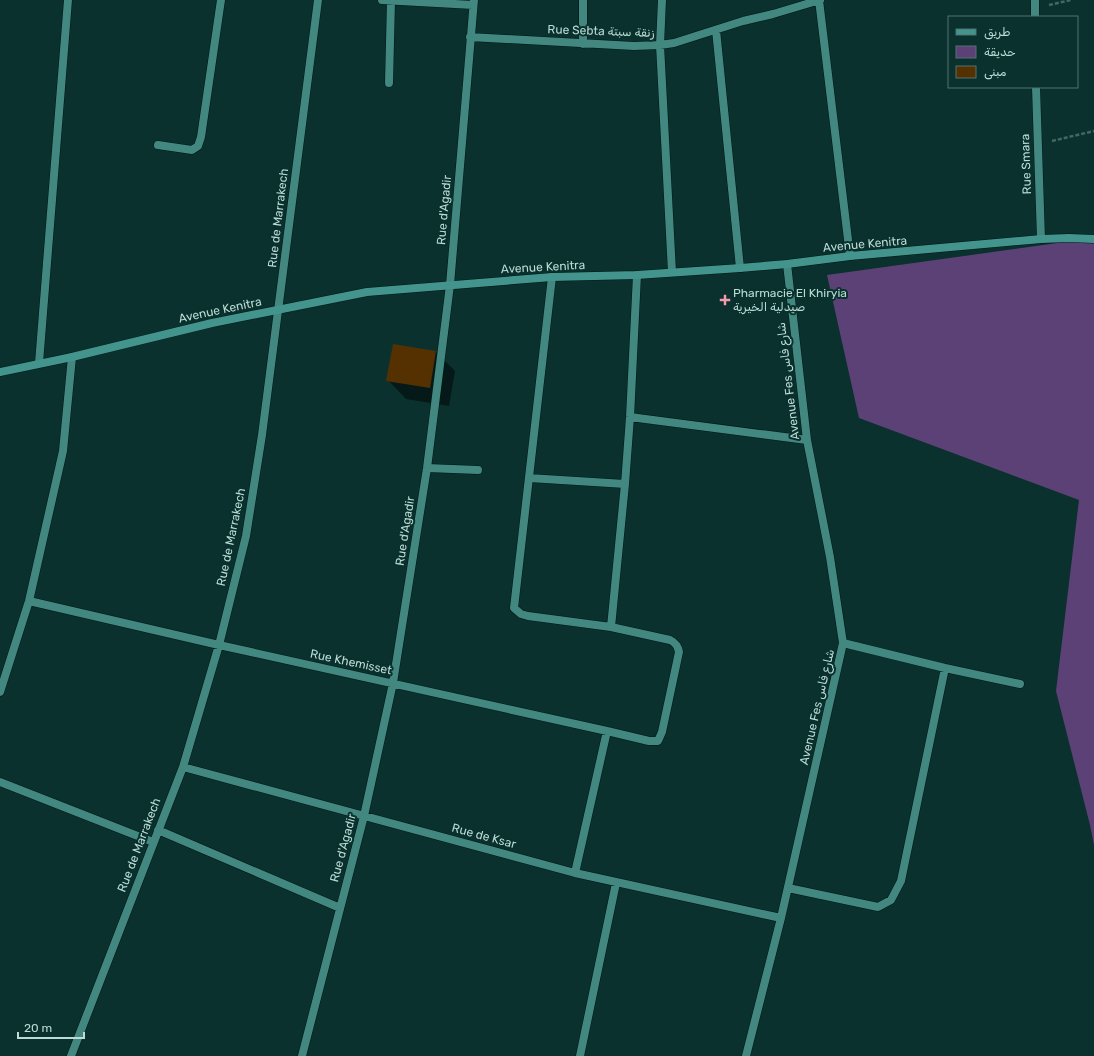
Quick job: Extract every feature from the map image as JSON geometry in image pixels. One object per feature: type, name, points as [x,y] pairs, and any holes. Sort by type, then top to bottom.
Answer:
[{"type":"street","points":[[39,363],[68,0]]},
{"type":"street","points":[[158,145],[192,150],[198,146],[201,137],[221,0]]},
{"type":"street","name":"Rue de Marrakech","points":[[71,1056],[183,767],[219,645],[246,536],[262,435],[318,0]]},
{"type":"street","points":[[389,83],[386,0],[473,2]]},
{"type":"street","points":[[583,0],[583,44]]},
{"type":"street","points":[[662,0],[660,45],[672,272]]},
{"type":"street","points":[[819,0],[850,256]]},
{"type":"street","name":"Rue Sebta زنقة سبتة","points":[[470,37],[583,44],[634,46],[660,45],[685,40],[819,0]]},
{"type":"street","name":"Rue d'Agadir","points":[[302,1056],[364,816],[392,683],[427,468],[450,285],[473,2]]},
{"type":"street","points":[[1035,4],[1035,16]]},
{"type":"street","points":[[716,30],[740,268]]},
{"type":"street","name":"Rue Smara","points":[[1036,88],[1041,240]]},
{"type":"street","name":"Avenue Kenitra","points":[[0,372],[72,357],[212,323],[367,292],[552,277],[637,275],[740,268],[850,256],[1041,240],[1069,238],[1094,239]]},
{"type":"street","name":"Avenue Fes شارع فاس","points":[[746,1056],[781,918],[843,643],[830,557],[807,440],[786,264]]},
{"type":"street","points":[[552,277],[514,608],[521,614],[528,616],[611,627],[630,417],[637,275]]},
{"type":"street","points":[[0,692],[29,601],[63,451],[72,357]]},
{"type":"street","points":[[630,417],[807,440]]},
{"type":"street","points":[[427,468],[478,470]]},
{"type":"street","points":[[529,478],[625,484]]},
{"type":"street","name":"Rue Khemisset","points":[[29,601],[219,645],[607,730],[653,742],[659,740],[679,652],[678,646],[670,640],[611,627]]},
{"type":"street","points":[[843,643],[945,668],[1020,684]]},
{"type":"street","points":[[788,888],[878,907],[891,900],[900,881],[945,668]]},
{"type":"street","points":[[575,874],[607,730]]},
{"type":"street","name":"Rue de Ksar","points":[[183,767],[575,874],[781,918]]},
{"type":"street","points":[[0,782],[153,842]]},
{"type":"street","points":[[158,830],[340,908]]},
{"type":"street","points":[[580,1056],[616,883]]},
{"type":"path","points":[[1035,4],[1071,0]]},
{"type":"path","points":[[1037,144],[1094,131]]},
{"type":"green space","points":[[1094,238],[1094,845],[1056,691],[1079,500],[859,418],[827,275]]},
{"type":"building","points":[[393,344],[436,351],[430,388],[386,381]]},
{"type":"place","name":"Pharmacie El Khiryia صيدلية الخيرية","points":[[725,300]]}]
